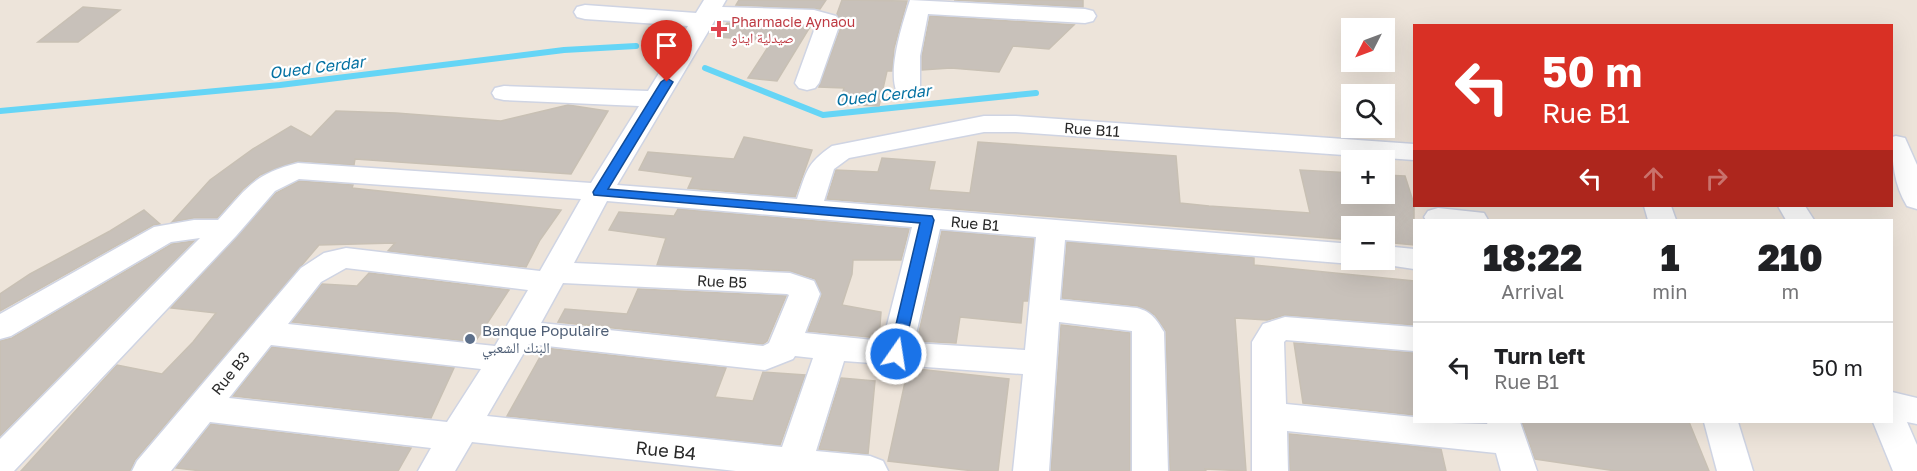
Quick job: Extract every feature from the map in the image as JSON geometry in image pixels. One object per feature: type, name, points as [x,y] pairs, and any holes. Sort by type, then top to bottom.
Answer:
[{"type":"street","points":[[908,91],[906,74],[910,41],[920,4],[1085,16]]},
{"type":"street","points":[[585,12],[709,11],[814,17],[828,21],[807,83]]},
{"type":"street","points":[[436,471],[520,332],[599,192],[709,11]]},
{"type":"street","points":[[504,93],[657,99]]},
{"type":"street","name":"Rue B11","points":[[808,209],[822,165],[841,152],[918,132],[984,124],[1016,124],[1413,152]]},
{"type":"street","points":[[1902,145],[1917,200]]},
{"type":"street","name":"Rue B1","points":[[0,462],[226,229],[265,185],[281,176],[298,171],[599,192],[1341,253]]},
{"type":"street","points":[[1437,214],[1468,219]]},
{"type":"street","points":[[896,354],[928,220]]},
{"type":"street","points":[[0,328],[164,234],[194,229],[226,229]]},
{"type":"street","points":[[1031,471],[1038,363],[1045,310],[1051,230]]},
{"type":"street","points":[[1395,257],[1413,259]]},
{"type":"street","name":"Rue B3","points":[[150,471],[311,275],[333,260],[346,258],[551,277]]},
{"type":"street","name":"Rue B5","points":[[551,277],[798,286],[805,294],[776,351]]},
{"type":"street","points":[[1045,310],[1127,317],[1143,323],[1148,332],[1150,471]]},
{"type":"street","points":[[1270,471],[1268,342],[1270,335],[1276,330],[1285,328],[1413,339]]},
{"type":"street","points":[[520,332],[776,351],[832,349],[1038,363]]},
{"type":"street","points":[[263,333],[503,359]]},
{"type":"street","points":[[793,467],[832,349]]},
{"type":"street","points":[[1893,405],[1917,411]]},
{"type":"street","name":"Rue B4","points":[[201,408],[793,467],[870,471]]},
{"type":"street","points":[[1269,416],[1514,455]]},
{"type":"street","points":[[1721,423],[1735,471]]},
{"type":"street","points":[[1890,423],[1911,471]]},
{"type":"building","points":[[739,0],[826,0],[820,9],[736,5]]},
{"type":"building","points":[[842,0],[907,1],[894,48],[892,71],[887,71],[879,106],[839,104],[844,88],[819,87],[840,30],[841,21],[837,14]]},
{"type":"building","points":[[954,0],[1083,0],[1083,7]]},
{"type":"building","points":[[83,7],[120,10],[78,42],[38,42]]},
{"type":"building","points":[[930,16],[1074,25],[1049,49],[1013,46],[999,72],[951,68],[922,70],[922,56]]},
{"type":"building","points":[[727,23],[810,27],[777,81],[748,78],[772,41],[719,37]]},
{"type":"building","points":[[568,105],[608,111],[571,174],[355,159],[354,165],[297,161],[260,175],[243,189],[217,218],[194,218],[172,222],[210,180],[253,149],[291,126],[311,137],[336,111],[501,121]]},
{"type":"building","points":[[744,137],[812,150],[795,197],[688,188],[693,177],[639,170],[648,152],[734,159]]},
{"type":"building","points":[[978,142],[1176,156],[1180,203],[1209,206],[1310,213],[1300,170],[1341,172],[1341,204],[1395,204],[1395,176],[1405,176],[1414,207],[1413,245],[1395,243],[1395,216],[1341,216],[1341,239],[827,199],[836,170],[878,172],[882,158],[935,162],[929,190],[970,193]]},
{"type":"building","points":[[299,181],[353,185],[352,188],[561,210],[540,240],[526,267],[388,251],[395,243],[319,245],[135,460],[130,471],[21,471],[117,365],[162,374],[193,342],[216,313],[171,308],[276,193]]},
{"type":"building","points":[[678,209],[909,229],[901,260],[853,260],[852,274],[842,305],[881,312],[879,338],[808,331],[822,295],[815,279],[790,271],[657,265],[666,238],[609,230],[619,212],[674,216]]},
{"type":"building","points":[[144,210],[160,224],[153,225],[0,311],[0,294],[30,274]]},
{"type":"building","points":[[942,231],[1034,239],[1028,301],[1023,301],[1021,323],[960,317],[956,343],[917,341]]},
{"type":"building","points":[[194,241],[0,436],[0,341],[12,338],[172,244]]},
{"type":"building","points":[[1067,242],[1254,258],[1254,265],[1413,281],[1413,325],[1285,315],[1267,320],[1235,318],[1246,471],[1205,469],[1206,471],[1170,471],[1166,331],[1155,315],[1138,306],[1062,298]]},
{"type":"building","points":[[369,273],[509,290],[475,342],[292,322],[322,284],[357,286]]},
{"type":"building","points":[[638,289],[786,296],[767,341],[763,344],[558,322],[565,309],[627,314]]},
{"type":"building","points":[[1061,325],[1130,333],[1130,471],[1051,471]]},
{"type":"building","points":[[1294,343],[1413,353],[1413,415],[1303,403]]},
{"type":"building","points":[[272,347],[454,368],[431,418],[233,396]]},
{"type":"building","points":[[545,348],[726,368],[715,397],[753,401],[763,372],[805,375],[780,445],[507,416]]},
{"type":"building","points":[[908,368],[1009,379],[998,471],[974,471],[888,461]]},
{"type":"building","points":[[841,378],[875,381],[868,454],[819,449]]},
{"type":"building","points":[[1522,423],[1689,423],[1709,471],[1616,471],[1535,459]]},
{"type":"building","points":[[211,424],[411,448],[398,471],[202,471],[176,468]]},
{"type":"building","points":[[1289,434],[1441,449],[1446,471],[1290,471]]},
{"type":"waterway","name":"Oued Cerdar","points":[[0,111],[280,85],[564,50],[636,46]]},
{"type":"waterway","name":"Oued Cerdar","points":[[705,68],[823,115],[1036,93]]},
{"type":"place","name":"Pharmacie Aynaou صيدلية ايناو","points":[[719,29]]},
{"type":"place","name":"Banque Populaire البنك الشعبي","points":[[470,339]]},
{"type":"route","points":[[667,82],[599,192],[928,220],[896,354]]}]
